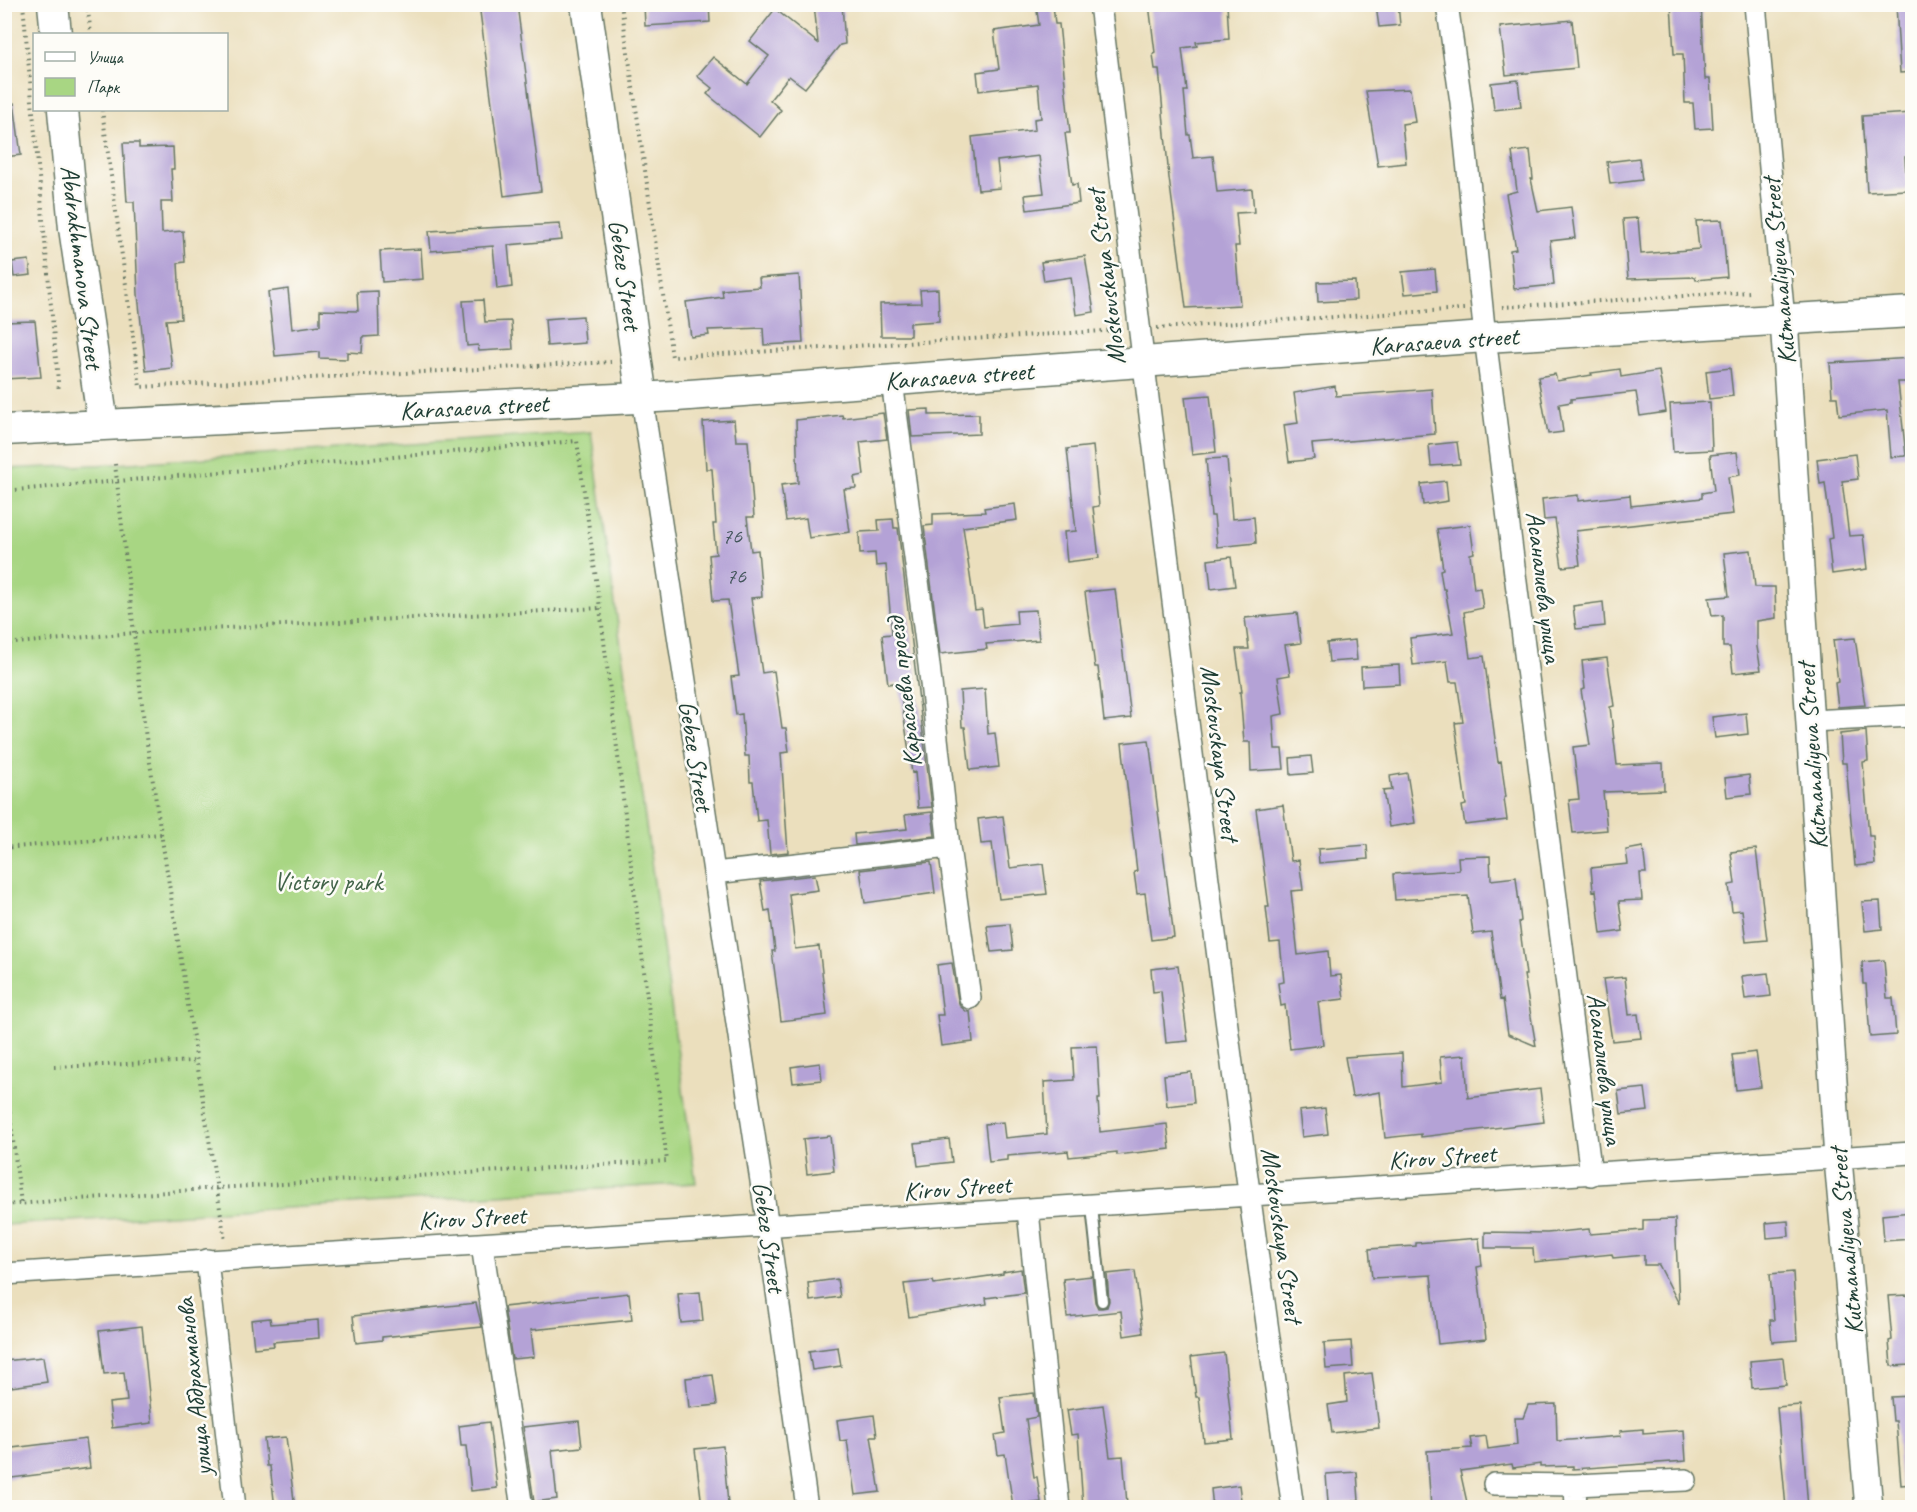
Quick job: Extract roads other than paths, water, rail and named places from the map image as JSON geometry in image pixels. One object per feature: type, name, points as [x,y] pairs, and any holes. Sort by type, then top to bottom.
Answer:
[{"type":"main road","points":[[53,4],[56,33]]},
{"type":"main road","name":"Gebze Street","points":[[586,4],[642,398]]},
{"type":"main road","name":"Abdrakhmanova Street","points":[[63,111],[74,228],[104,424]]},
{"type":"main road","name":"Karasaeva street","points":[[4,430],[642,398],[1143,363],[1484,322],[1784,320],[1912,312]]},
{"type":"street","name":"Moskovskaya Street","points":[[1100,4],[1248,1197],[1293,1508]]},
{"type":"street","name":"Асаналиева улица","points":[[1446,4],[1461,102],[1484,322],[1591,1175]]},
{"type":"street","name":"Kutmanaliyeva Street","points":[[1755,4],[1784,320],[1838,1159],[1869,1508]]},
{"type":"street","name":"Карасаева проезд","points":[[892,381],[929,665],[949,847],[970,998]]},
{"type":"street","name":"Gebze Street","points":[[642,398],[768,1227],[807,1508]]},
{"type":"street","points":[[1810,721],[1912,716]]},
{"type":"street","points":[[714,873],[949,847]]},
{"type":"street","name":"Kirov Street","points":[[4,1274],[1912,1154]]},
{"type":"street","points":[[1028,1211],[1059,1508]]},
{"type":"street","points":[[482,1245],[522,1508]]},
{"type":"street","name":"улица Абдрахманова","points":[[218,1260],[235,1508]]},
{"type":"street","points":[[1494,1484],[1575,1485],[1686,1480]]},
{"type":"street","points":[[1575,1485],[1576,1508]]},
{"type":"lane","points":[[1092,1207],[1102,1301]]},
{"type":"park label","name":"Victory park","points":[[328,881]]}]
